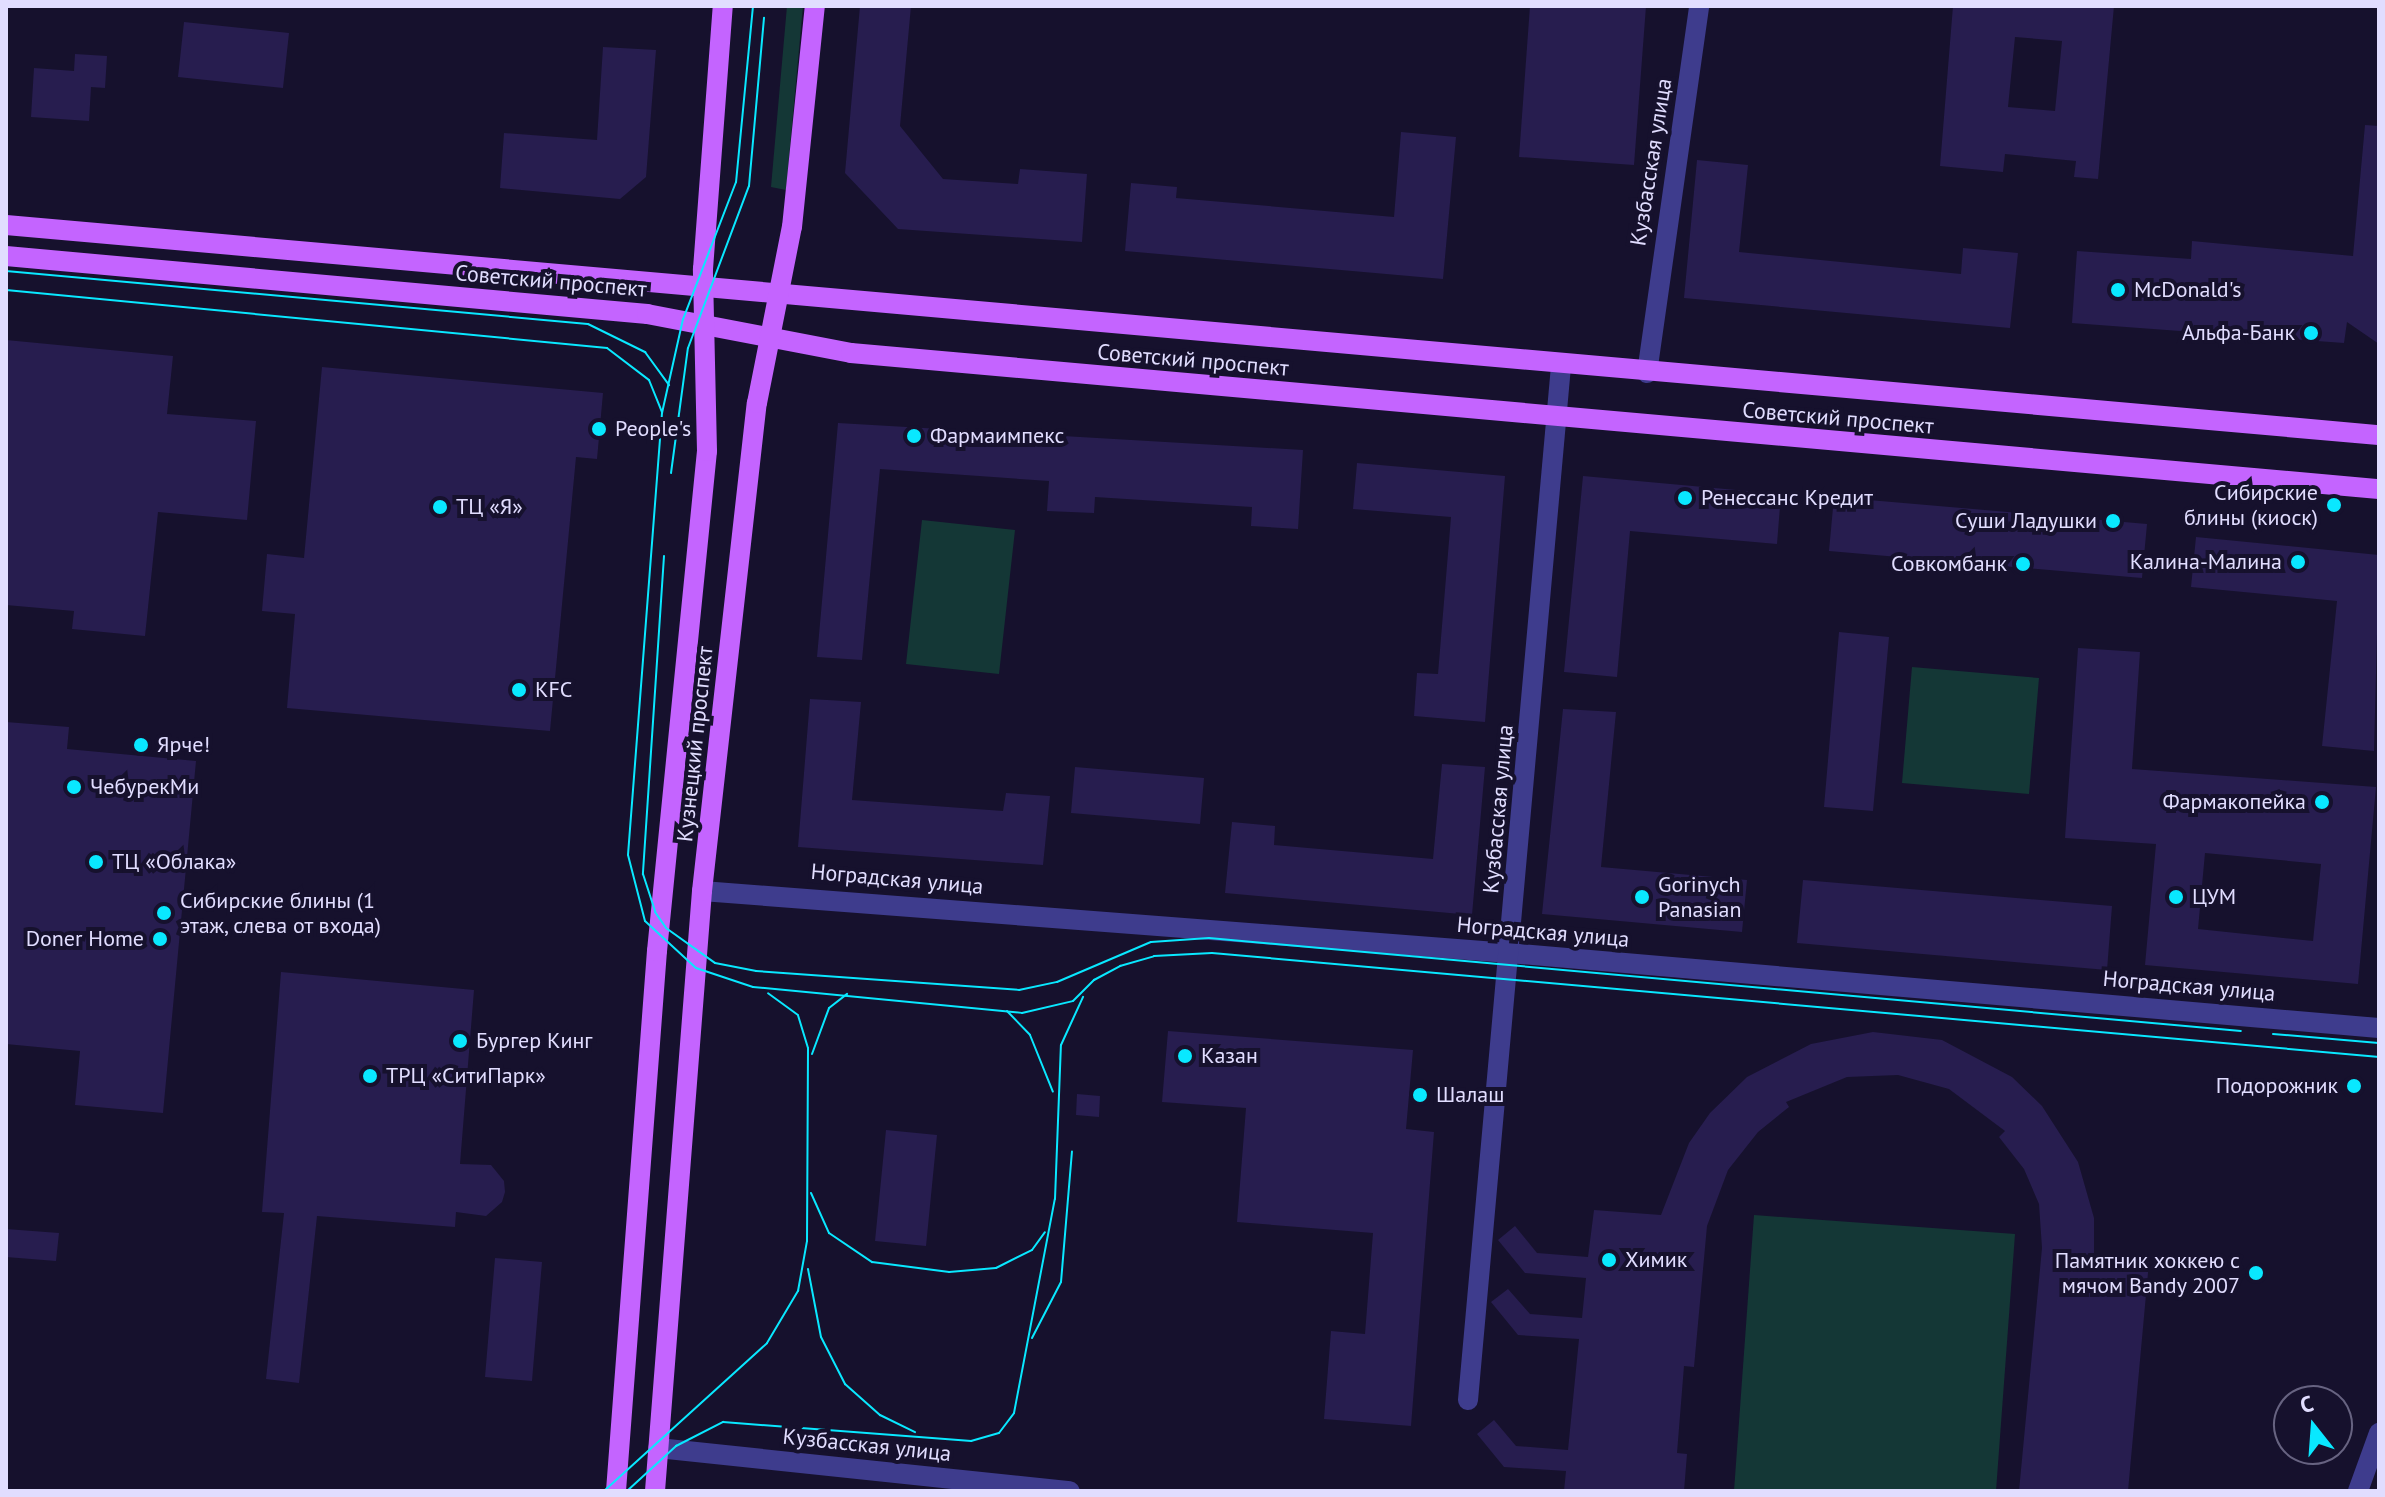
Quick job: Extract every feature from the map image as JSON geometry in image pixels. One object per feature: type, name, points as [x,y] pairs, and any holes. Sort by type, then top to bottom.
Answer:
[{"type":"main road","name":"Кузнецкий проспект","points":[[616,1491],[657,951],[707,451],[704,287],[723,6]]},
{"type":"main road","name":"Кузнецкий проспект","points":[[655,1491],[702,891],[768,336],[792,227],[815,6]]},
{"type":"main road","name":"Советский проспект","points":[[6,225],[1561,366],[2379,435]]},
{"type":"main road","name":"Советский проспект","points":[[6,256],[707,323],[851,353],[2379,489]]},
{"type":"street","name":"Кузбасская улица","points":[[1647,373],[1699,6]]},
{"type":"street","name":"Кузбасская улица","points":[[1468,1400],[1561,366]]},
{"type":"street","name":"Ноградская улица","points":[[702,891],[1509,953],[2379,1028]]},
{"type":"street","points":[[2358,1491],[2379,1433]]},
{"type":"street","name":"Кузбасская улица","points":[[658,1448],[1070,1491]]},
{"type":"green space","points":[[787,6],[803,6],[786,190],[771,187]]},
{"type":"green space","points":[[922,520],[1015,530],[999,674],[906,664]]},
{"type":"green space","points":[[1912,667],[2039,678],[2029,794],[1902,783]]},
{"type":"green space","points":[[1754,1215],[2015,1234],[1996,1491],[1734,1491]]},
{"type":"building","points":[[860,6],[911,6],[900,126],[943,179],[1018,184],[1020,169],[1087,174],[1082,242],[898,229],[845,173]]},
{"type":"building","points":[[1530,6],[1646,6],[1634,165],[1519,157]]},
{"type":"building","points":[[1953,6],[2114,6],[2098,179],[2074,177],[2076,161],[2005,154],[2003,172],[1940,166]],"holes":[[[2015,37],[2062,41],[2055,111],[2008,107]]]},
{"type":"building","points":[[184,22],[289,33],[283,88],[178,77]]},
{"type":"building","points":[[603,47],[656,50],[646,177],[620,199],[500,188],[504,133],[597,140]]},
{"type":"building","points":[[75,54],[107,56],[105,88],[91,87],[89,121],[31,117],[34,68],[74,71]]},
{"type":"building","points":[[2365,125],[2379,126],[2379,344],[2347,322],[2344,343],[2072,323],[2077,251],[2191,259],[2192,241],[2353,256]]},
{"type":"building","points":[[1401,132],[1456,137],[1443,279],[1125,251],[1131,183],[1177,187],[1176,198],[1394,217]]},
{"type":"building","points":[[1697,160],[1748,165],[1739,252],[1961,274],[1963,248],[2018,253],[2010,328],[1684,298]]},
{"type":"building","points":[[6,340],[173,356],[167,414],[256,421],[247,520],[158,512],[145,636],[72,629],[74,611],[6,605]]},
{"type":"building","name":"ТЦ «Я»","points":[[322,367],[603,393],[597,459],[576,457],[550,731],[287,708],[295,614],[262,611],[267,554],[304,558]]},
{"type":"building","points":[[838,423],[1303,450],[1298,529],[1251,526],[1252,507],[1095,497],[1094,513],[1047,511],[1049,481],[880,469],[862,660],[817,657]]},
{"type":"building","points":[[1357,463],[1505,476],[1485,722],[1414,716],[1417,673],[1438,674],[1451,517],[1353,509]]},
{"type":"building","points":[[1583,476],[1781,494],[1777,544],[1630,531],[1617,677],[1564,672]]},
{"type":"building","points":[[1834,497],[2147,524],[2142,578],[1829,551]]},
{"type":"building","points":[[2196,537],[2379,555],[2374,751],[2322,746],[2337,601],[2191,587]]},
{"type":"building","points":[[1839,632],[1889,637],[1873,811],[1824,807]]},
{"type":"building","name":"ЦУМ","points":[[2078,648],[2140,652],[2132,769],[2376,787],[2358,984],[2145,965],[2156,844],[2065,838]],"holes":[[[2205,853],[2321,864],[2313,941],[2198,929]]]},
{"type":"building","points":[[810,699],[861,702],[852,800],[1003,811],[1006,793],[1050,796],[1043,865],[798,847]]},
{"type":"building","points":[[1563,709],[1616,712],[1601,867],[1747,880],[1742,932],[1542,914]]},
{"type":"building","name":"ТЦ «Облака»","points":[[6,722],[69,727],[67,749],[196,761],[163,1113],[75,1105],[80,1051],[6,1044]]},
{"type":"building","points":[[1442,764],[1485,767],[1472,915],[1225,893],[1232,822],[1275,826],[1274,845],[1433,859]]},
{"type":"building","points":[[1075,767],[1204,778],[1200,824],[1071,813]]},
{"type":"building","points":[[1803,880],[2112,906],[2107,970],[1797,943]]},
{"type":"building","name":"ТРЦ «СитиПарк»","points":[[281,972],[474,990],[460,1164],[491,1165],[504,1181],[505,1192],[502,1202],[486,1216],[456,1212],[455,1227],[317,1216],[299,1383],[266,1379],[284,1213],[262,1212]]},
{"type":"building","points":[[1168,1031],[1413,1050],[1406,1129],[1434,1132],[1411,1426],[1324,1419],[1331,1331],[1365,1334],[1373,1233],[1237,1222],[1246,1108],[1162,1102]]},
{"type":"building","name":"Химик","points":[[1873,1032],[1942,1040],[2012,1077],[2042,1106],[2078,1162],[2094,1218],[2094,1257],[2149,1262],[2128,1491],[2019,1491],[2042,1248],[2039,1204],[2024,1169],[1999,1137],[2005,1131],[1949,1089],[1898,1075],[1847,1077],[1786,1102],[1789,1107],[1758,1132],[1728,1170],[1707,1226],[1694,1367],[1684,1366],[1677,1453],[1687,1454],[1684,1491],[1564,1491],[1566,1471],[1504,1467],[1477,1434],[1494,1420],[1516,1446],[1568,1450],[1579,1339],[1518,1335],[1491,1302],[1508,1289],[1530,1314],[1582,1318],[1586,1278],[1525,1273],[1498,1240],[1515,1226],[1537,1253],[1588,1257],[1594,1210],[1661,1215],[1689,1143],[1710,1113],[1747,1077],[1811,1044]]},
{"type":"building","points":[[1077,1094],[1100,1096],[1099,1117],[1076,1115]]},
{"type":"building","points":[[886,1130],[937,1135],[926,1246],[875,1241]]},
{"type":"building","points":[[6,1229],[59,1233],[56,1261],[6,1257]]},
{"type":"building","points":[[495,1258],[542,1262],[532,1381],[485,1377]]},
{"type":"tram line","points":[[753,6],[736,182],[683,319],[662,413],[628,855],[645,921],[696,968],[753,987],[1022,1013],[1073,1001],[1094,980],[1120,966],[1154,956],[1212,953],[2379,1057]]},
{"type":"tram line","points":[[671,473],[688,348],[749,186],[764,18]]},
{"type":"tram line","points":[[6,271],[588,324],[645,352],[669,385]]},
{"type":"tram line","points":[[6,290],[607,348],[649,380],[662,413]]},
{"type":"tram line","points":[[664,556],[643,874],[655,912],[666,928],[715,963],[756,971],[1019,990],[1057,982],[1151,942],[1209,938],[2241,1031]]},
{"type":"tram line","points":[[604,1491],[767,1343],[798,1291],[807,1241],[808,1048],[798,1015],[768,993]]},
{"type":"tram line","points":[[812,1054],[829,1008],[847,994]]},
{"type":"tram line","points":[[627,1491],[676,1446],[723,1422],[971,1441],[999,1433],[1014,1413],[1055,1199],[1061,1045],[1083,997]]},
{"type":"tram line","points":[[1007,1011],[1030,1035],[1053,1092]]},
{"type":"tram line","points":[[2273,1034],[2379,1043]]},
{"type":"tram line","points":[[1032,1338],[1061,1282],[1072,1151]]},
{"type":"tram line","points":[[811,1193],[829,1233],[872,1262],[949,1272],[996,1268],[1032,1250],[1045,1232]]},
{"type":"tram line","points":[[808,1269],[821,1337],[845,1384],[880,1415],[915,1432]]},
{"type":"place","name":"McDonald's","points":[[2118,290]]},
{"type":"place","name":"Альфа-Банк","points":[[2311,333]]},
{"type":"place","name":"People's","points":[[599,429]]},
{"type":"place","name":"Фармаимпекс","points":[[914,436]]},
{"type":"place","name":"Ренессанс Кредит","points":[[1685,498]]},
{"type":"place","name":"Сибирские блины (киоск)","points":[[2334,505]]},
{"type":"place","name":"ТЦ «Я»","points":[[440,507]]},
{"type":"place","name":"Суши Ладушки","points":[[2113,521]]},
{"type":"place","name":"Калина-Малина","points":[[2298,562]]},
{"type":"place","name":"Совкомбанк","points":[[2023,564]]},
{"type":"place","name":"KFC","points":[[519,690]]},
{"type":"place","name":"Ярче!","points":[[141,745]]},
{"type":"place","name":"ЧебурекМи","points":[[74,787]]},
{"type":"place","name":"Фармакопейка","points":[[2322,802]]},
{"type":"place","name":"ТЦ «Облака»","points":[[96,862]]},
{"type":"place","name":"Gorinych Panasian","points":[[1642,897]]},
{"type":"place","name":"ЦУМ","points":[[2176,897]]},
{"type":"place","name":"Сибирские блины (1 этаж, слева от входа)","points":[[164,913]]},
{"type":"place","name":"Doner Home","points":[[160,939]]},
{"type":"place","name":"Бургер Кинг","points":[[460,1041]]},
{"type":"place","name":"Казан","points":[[1185,1056]]},
{"type":"place","name":"ТРЦ «СитиПарк»","points":[[370,1076]]},
{"type":"place","name":"Подорожник","points":[[2354,1086]]},
{"type":"place","name":"Шалаш","points":[[1420,1095]]},
{"type":"place","name":"Химик","points":[[1609,1260]]},
{"type":"place","name":"Памятник хоккею с мячом Bandy 2007","points":[[2256,1273]]}]
